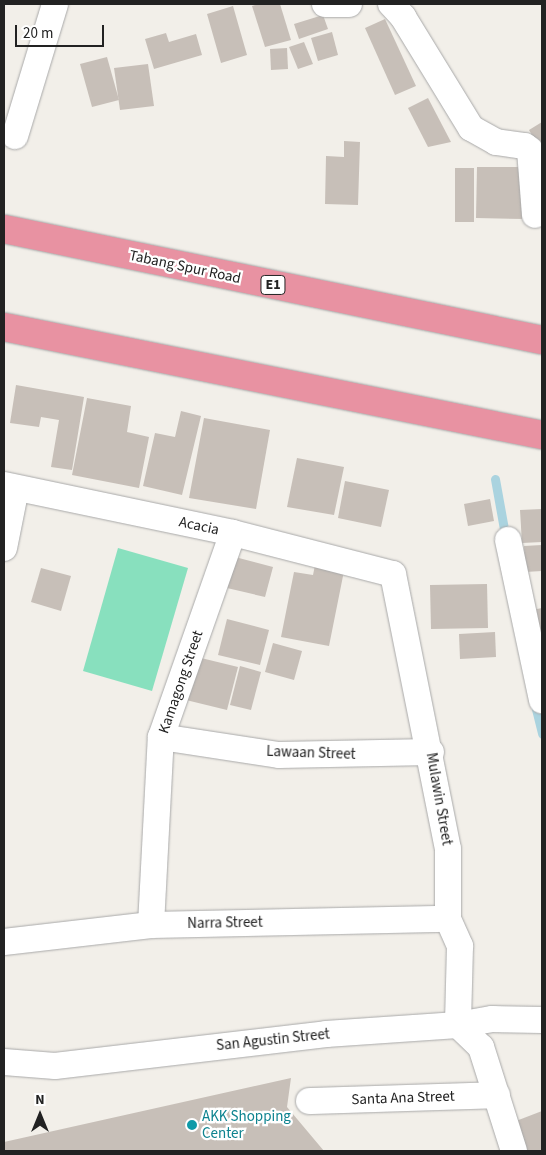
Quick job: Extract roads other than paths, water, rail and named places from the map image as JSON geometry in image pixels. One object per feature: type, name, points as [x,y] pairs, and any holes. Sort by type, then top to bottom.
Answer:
[{"type":"highway","name":"Tabang Spur Road","points":[[4,229],[542,340]]},
{"type":"highway","points":[[4,327],[542,435]]},
{"type":"street","points":[[15,136],[54,4]]},
{"type":"street","points":[[324,4],[349,4]]},
{"type":"street","points":[[391,4],[403,17],[471,128],[496,142],[526,146],[530,150],[535,215]]},
{"type":"street","points":[[4,548],[10,486]]},
{"type":"street","name":"Acacia","points":[[10,486],[233,534],[393,574]]},
{"type":"street","name":"Kamagong Street","points":[[151,925],[161,737],[233,534]]},
{"type":"street","points":[[508,540],[542,700]]},
{"type":"street","name":"Mulawin Street","points":[[393,574],[431,752],[448,849],[448,920],[460,946],[458,1025]]},
{"type":"street","name":"Lawaan Street","points":[[161,737],[279,755],[431,752]]},
{"type":"street","name":"Narra Street","points":[[4,942],[151,925],[448,920]]},
{"type":"street","name":"San Agustin Street","points":[[4,1062],[55,1066],[326,1034],[458,1025],[492,1019],[542,1020]]},
{"type":"street","points":[[458,1025],[481,1047],[514,1151]]},
{"type":"street","name":"Santa Ana Street","points":[[309,1101],[497,1095]]},
{"type":"waterway","points":[[495,479],[506,540]]},
{"type":"waterway","points":[[534,701],[542,734]]},
{"type":"place","name":"AKK Shopping Center","points":[[192,1125]]}]
